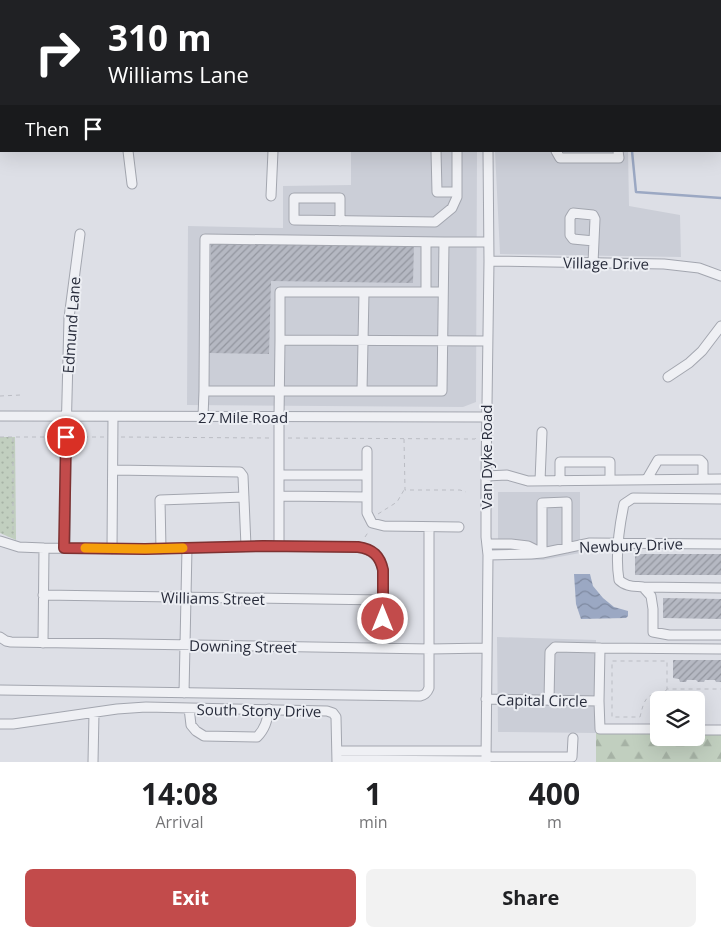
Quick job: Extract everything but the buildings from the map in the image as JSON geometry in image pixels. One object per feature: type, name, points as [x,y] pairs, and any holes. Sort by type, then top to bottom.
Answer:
[{"type":"street","points":[[128,152],[132,184]]},
{"type":"street","points":[[272,196],[273,152]]},
{"type":"street","points":[[436,152],[436,192],[457,192]]},
{"type":"street","points":[[340,221],[340,198],[294,198],[294,220],[340,221],[435,222],[452,208],[457,197],[457,152]]},
{"type":"street","name":"Van Dyke Road","points":[[486,758],[488,152]]},
{"type":"street","points":[[557,152],[560,158],[619,158],[618,152]]},
{"type":"street","name":"Edmund Lane","points":[[64,548],[69,318],[80,234]]},
{"type":"street","points":[[203,417],[205,239],[488,242]]},
{"type":"street","points":[[593,263],[594,241]]},
{"type":"street","points":[[426,242],[426,292]]},
{"type":"street","points":[[204,391],[442,391],[444,242]]},
{"type":"street","name":"Village Drive","points":[[489,261],[664,264],[699,268],[721,276]]},
{"type":"street","points":[[279,546],[280,292],[443,292]]},
{"type":"street","points":[[362,391],[364,292]]},
{"type":"street","points":[[668,377],[702,351],[721,326]]},
{"type":"street","points":[[280,340],[487,341]]},
{"type":"street","name":"27 Mile Road","points":[[0,416],[487,417]]},
{"type":"street","points":[[112,548],[113,417]]},
{"type":"street","points":[[540,481],[542,432]]},
{"type":"street","points":[[367,451],[367,513],[373,523],[384,526],[459,527]]},
{"type":"street","points":[[647,480],[658,460],[700,460],[703,463],[703,479]]},
{"type":"street","points":[[560,481],[560,462],[610,462],[610,480]]},
{"type":"street","points":[[113,470],[240,472],[243,476],[246,546]]},
{"type":"street","points":[[279,474],[367,475]]},
{"type":"street","points":[[486,476],[507,475],[528,481],[721,479]]},
{"type":"street","points":[[279,496],[367,497]]},
{"type":"street","points":[[160,549],[160,500],[244,497]]},
{"type":"street","points":[[721,499],[633,498],[624,504],[618,544],[617,567],[619,580],[623,584],[632,586],[721,588]]},
{"type":"street","points":[[487,544],[528,546],[542,553],[542,503],[567,502],[567,548]]},
{"type":"street","points":[[0,690],[424,695],[428,692],[429,688],[429,527]]},
{"type":"street","name":"Newbury Drive","points":[[488,555],[542,553],[590,543],[721,544]]},
{"type":"street","points":[[1,545],[44,548],[160,549],[246,546],[358,547],[371,550],[376,554],[383,570],[382,648]]},
{"type":"street","points":[[42,643],[44,548]]},
{"type":"street","points":[[184,693],[186,548]]},
{"type":"street","points":[[643,587],[652,596],[652,648]]},
{"type":"street","name":"Williams Street","points":[[43,595],[383,600]]},
{"type":"street","points":[[653,632],[669,635],[721,635]]},
{"type":"street","name":"Downing Street","points":[[0,637],[6,642],[42,643],[430,649],[487,648]]},
{"type":"street","points":[[549,700],[550,652],[556,647],[721,649]]},
{"type":"street","points":[[600,648],[600,728],[650,729]]},
{"type":"street","name":"Capital Circle","points":[[486,699],[599,701]]},
{"type":"street","name":"South Stony Drive","points":[[0,724],[13,724],[117,709],[146,707],[327,710],[336,717],[338,750]]},
{"type":"street","points":[[189,708],[191,726],[196,732],[204,736],[257,737],[262,732],[269,709]]},
{"type":"street","points":[[93,762],[94,713]]},
{"type":"street","points":[[705,730],[721,730]]},
{"type":"street","points":[[486,758],[470,761],[338,761],[338,750],[486,758],[572,758],[573,738]]},
{"type":"path","points":[[0,396],[21,395]]},
{"type":"path","points":[[285,438],[475,439],[479,434]]},
{"type":"path","points":[[0,437],[107,437]]},
{"type":"path","points":[[13,437],[14,535]]},
{"type":"path","points":[[119,437],[274,438]]},
{"type":"path","points":[[365,537],[378,514],[397,502],[405,490],[404,439]]},
{"type":"path","points":[[405,490],[460,490],[466,492]]},
{"type":"path","points":[[667,689],[667,661],[612,661],[612,717],[640,717],[645,702],[650,696],[654,693],[664,693],[667,689],[721,689]]},
{"type":"shaded area","points":[[351,152],[477,152],[476,402],[463,407],[187,405],[188,226],[283,228],[283,186],[351,185]]},
{"type":"shaded area","points":[[495,152],[628,152],[629,206],[680,215],[681,257],[500,254]]},
{"type":"shaded area","points":[[498,492],[580,492],[580,553],[543,560],[498,560]]},
{"type":"shaded area","points":[[497,637],[596,640],[596,733],[498,732]]},
{"type":"green space","points":[[0,437],[15,437],[16,540],[0,533]]},
{"type":"green space","points":[[596,733],[650,734],[650,746],[705,746],[705,734],[721,735],[721,762],[596,762]]},
{"type":"water","points":[[574,574],[590,574],[593,586],[603,598],[614,607],[628,611],[628,616],[626,618],[581,619],[576,604]]},
{"type":"waterway","points":[[632,152],[636,192],[721,198]]},
{"type":"slow traffic","points":[[85,548],[183,548]]},
{"type":"route","points":[[66,437],[64,548],[160,549],[279,546],[365,548],[376,554],[382,564],[383,619]]}]
